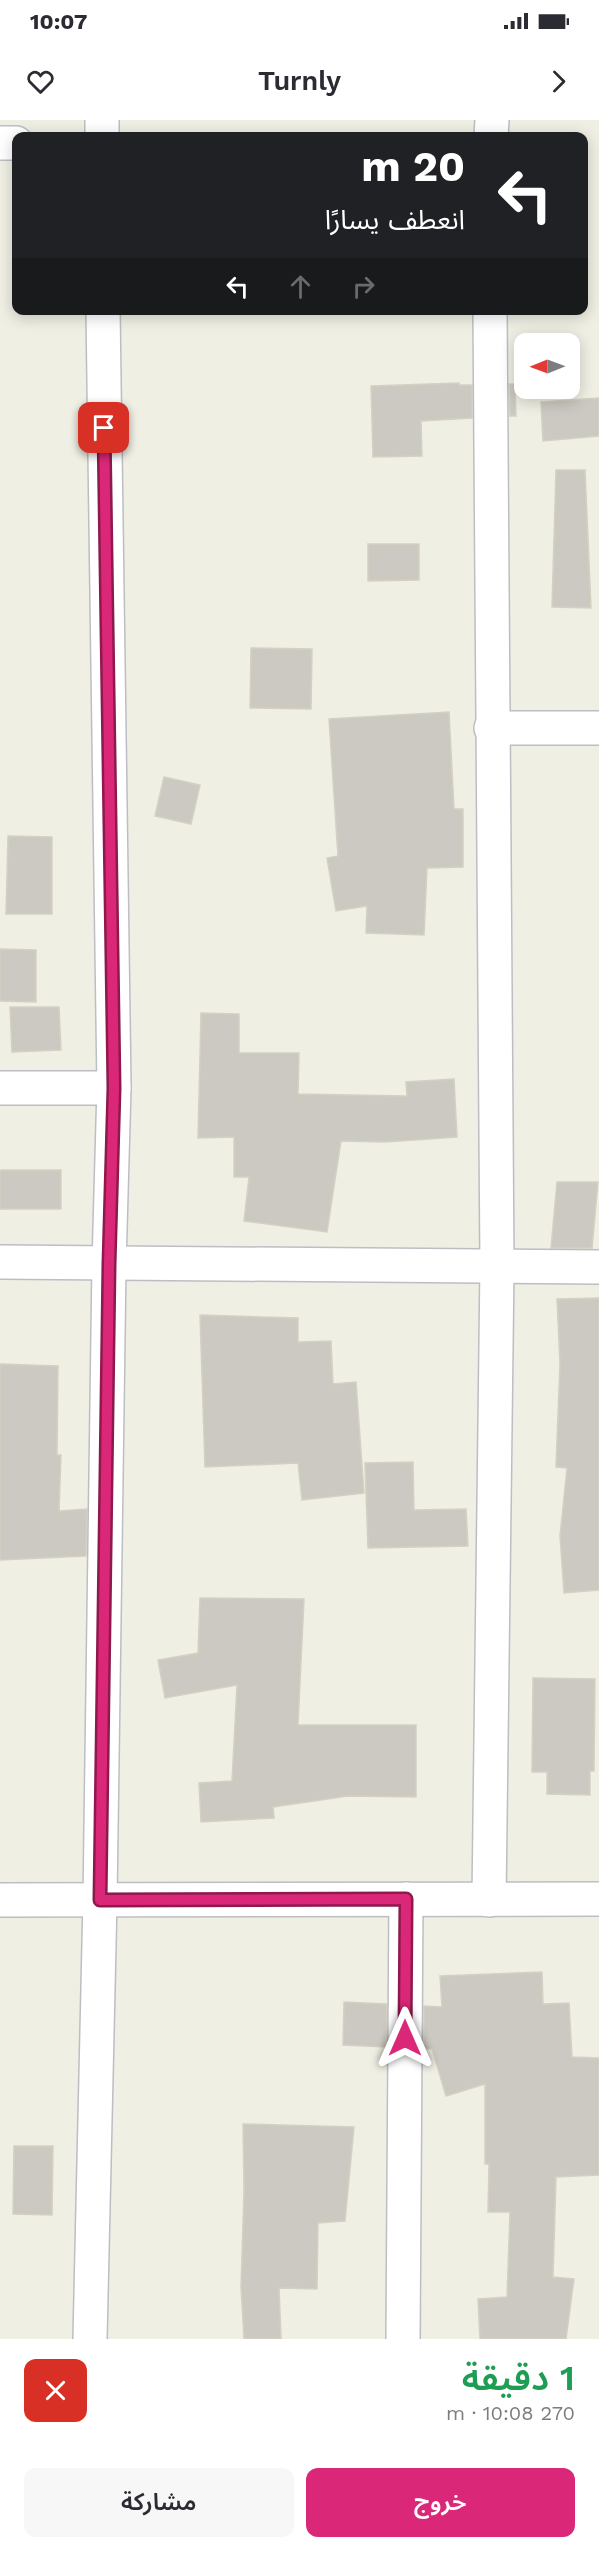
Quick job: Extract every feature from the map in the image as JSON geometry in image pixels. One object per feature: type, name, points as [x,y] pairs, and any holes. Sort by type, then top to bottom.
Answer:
[{"type":"street","points":[[90,2339],[114,1088],[103,315]]},
{"type":"street","points":[[489,1899],[497,1266],[490,315]]},
{"type":"street","points":[[492,728],[599,728]]},
{"type":"street","points":[[0,1088],[114,1088]]},
{"type":"street","points":[[0,1262],[599,1267]]},
{"type":"street","points":[[403,2339],[406,1899]]},
{"type":"street","points":[[0,1900],[599,1899]]},
{"type":"building","points":[[459,383],[459,385],[472,385],[472,418],[421,421],[422,456],[373,457],[371,386]]},
{"type":"building","points":[[509,384],[514,384],[516,416],[510,416]]},
{"type":"building","points":[[599,398],[599,436],[543,441],[541,402]]},
{"type":"building","points":[[556,470],[585,470],[591,608],[552,607]]},
{"type":"building","points":[[368,544],[419,544],[419,580],[368,581]]},
{"type":"building","points":[[251,648],[312,649],[311,709],[250,708]]},
{"type":"building","points":[[449,712],[454,809],[463,809],[463,867],[427,868],[424,935],[366,933],[367,906],[336,911],[327,858],[338,856],[329,719]]},
{"type":"building","points":[[164,777],[200,785],[191,824],[155,816]]},
{"type":"building","points":[[8,836],[52,837],[52,914],[6,914]]},
{"type":"building","points":[[0,949],[36,950],[36,1002],[0,1001]]},
{"type":"building","points":[[10,1007],[59,1007],[61,1050],[12,1052]]},
{"type":"building","points":[[201,1013],[239,1014],[239,1053],[299,1053],[298,1094],[407,1096],[406,1082],[454,1079],[457,1137],[385,1142],[341,1141],[327,1232],[244,1221],[249,1177],[234,1177],[234,1137],[198,1138]]},
{"type":"building","points":[[0,1170],[61,1170],[61,1209],[0,1209]]},
{"type":"building","points":[[557,1182],[598,1182],[592,1248],[551,1248]]},
{"type":"building","points":[[599,1298],[599,1590],[564,1593],[560,1536],[567,1468],[556,1467],[560,1363],[557,1299]]},
{"type":"building","points":[[200,1315],[298,1318],[298,1342],[331,1341],[333,1384],[356,1382],[364,1493],[302,1500],[298,1463],[205,1467]]},
{"type":"building","points":[[0,1364],[58,1366],[57,1455],[61,1455],[59,1511],[87,1509],[86,1556],[0,1560]]},
{"type":"building","points":[[413,1462],[414,1510],[466,1509],[468,1546],[368,1548],[365,1463]]},
{"type":"building","points":[[200,1598],[304,1599],[298,1725],[416,1725],[416,1797],[348,1796],[273,1807],[274,1818],[201,1822],[199,1783],[232,1781],[237,1685],[165,1698],[158,1660],[198,1653]]},
{"type":"building","points":[[533,1678],[595,1679],[594,1771],[590,1771],[590,1795],[547,1794],[547,1772],[532,1772]]},
{"type":"building","points":[[542,1972],[543,2004],[569,2003],[572,2057],[599,2058],[599,2175],[556,2177],[553,2277],[574,2279],[566,2339],[480,2339],[478,2299],[507,2297],[510,2212],[488,2212],[489,2164],[485,2164],[485,2084],[446,2096],[432,2049],[424,2049],[424,2006],[442,2007],[440,1976]]},
{"type":"building","points":[[344,2002],[387,2004],[386,2047],[343,2045]]},
{"type":"building","points":[[243,2124],[354,2127],[345,2221],[318,2223],[317,2289],[279,2288],[281,2339],[244,2339],[241,2287],[244,2191]]},
{"type":"building","points":[[14,2146],[53,2146],[52,2215],[13,2214]]},
{"type":"route","points":[[104,428],[114,1088],[109,1264],[100,1900],[406,1899],[405,2038]]}]
